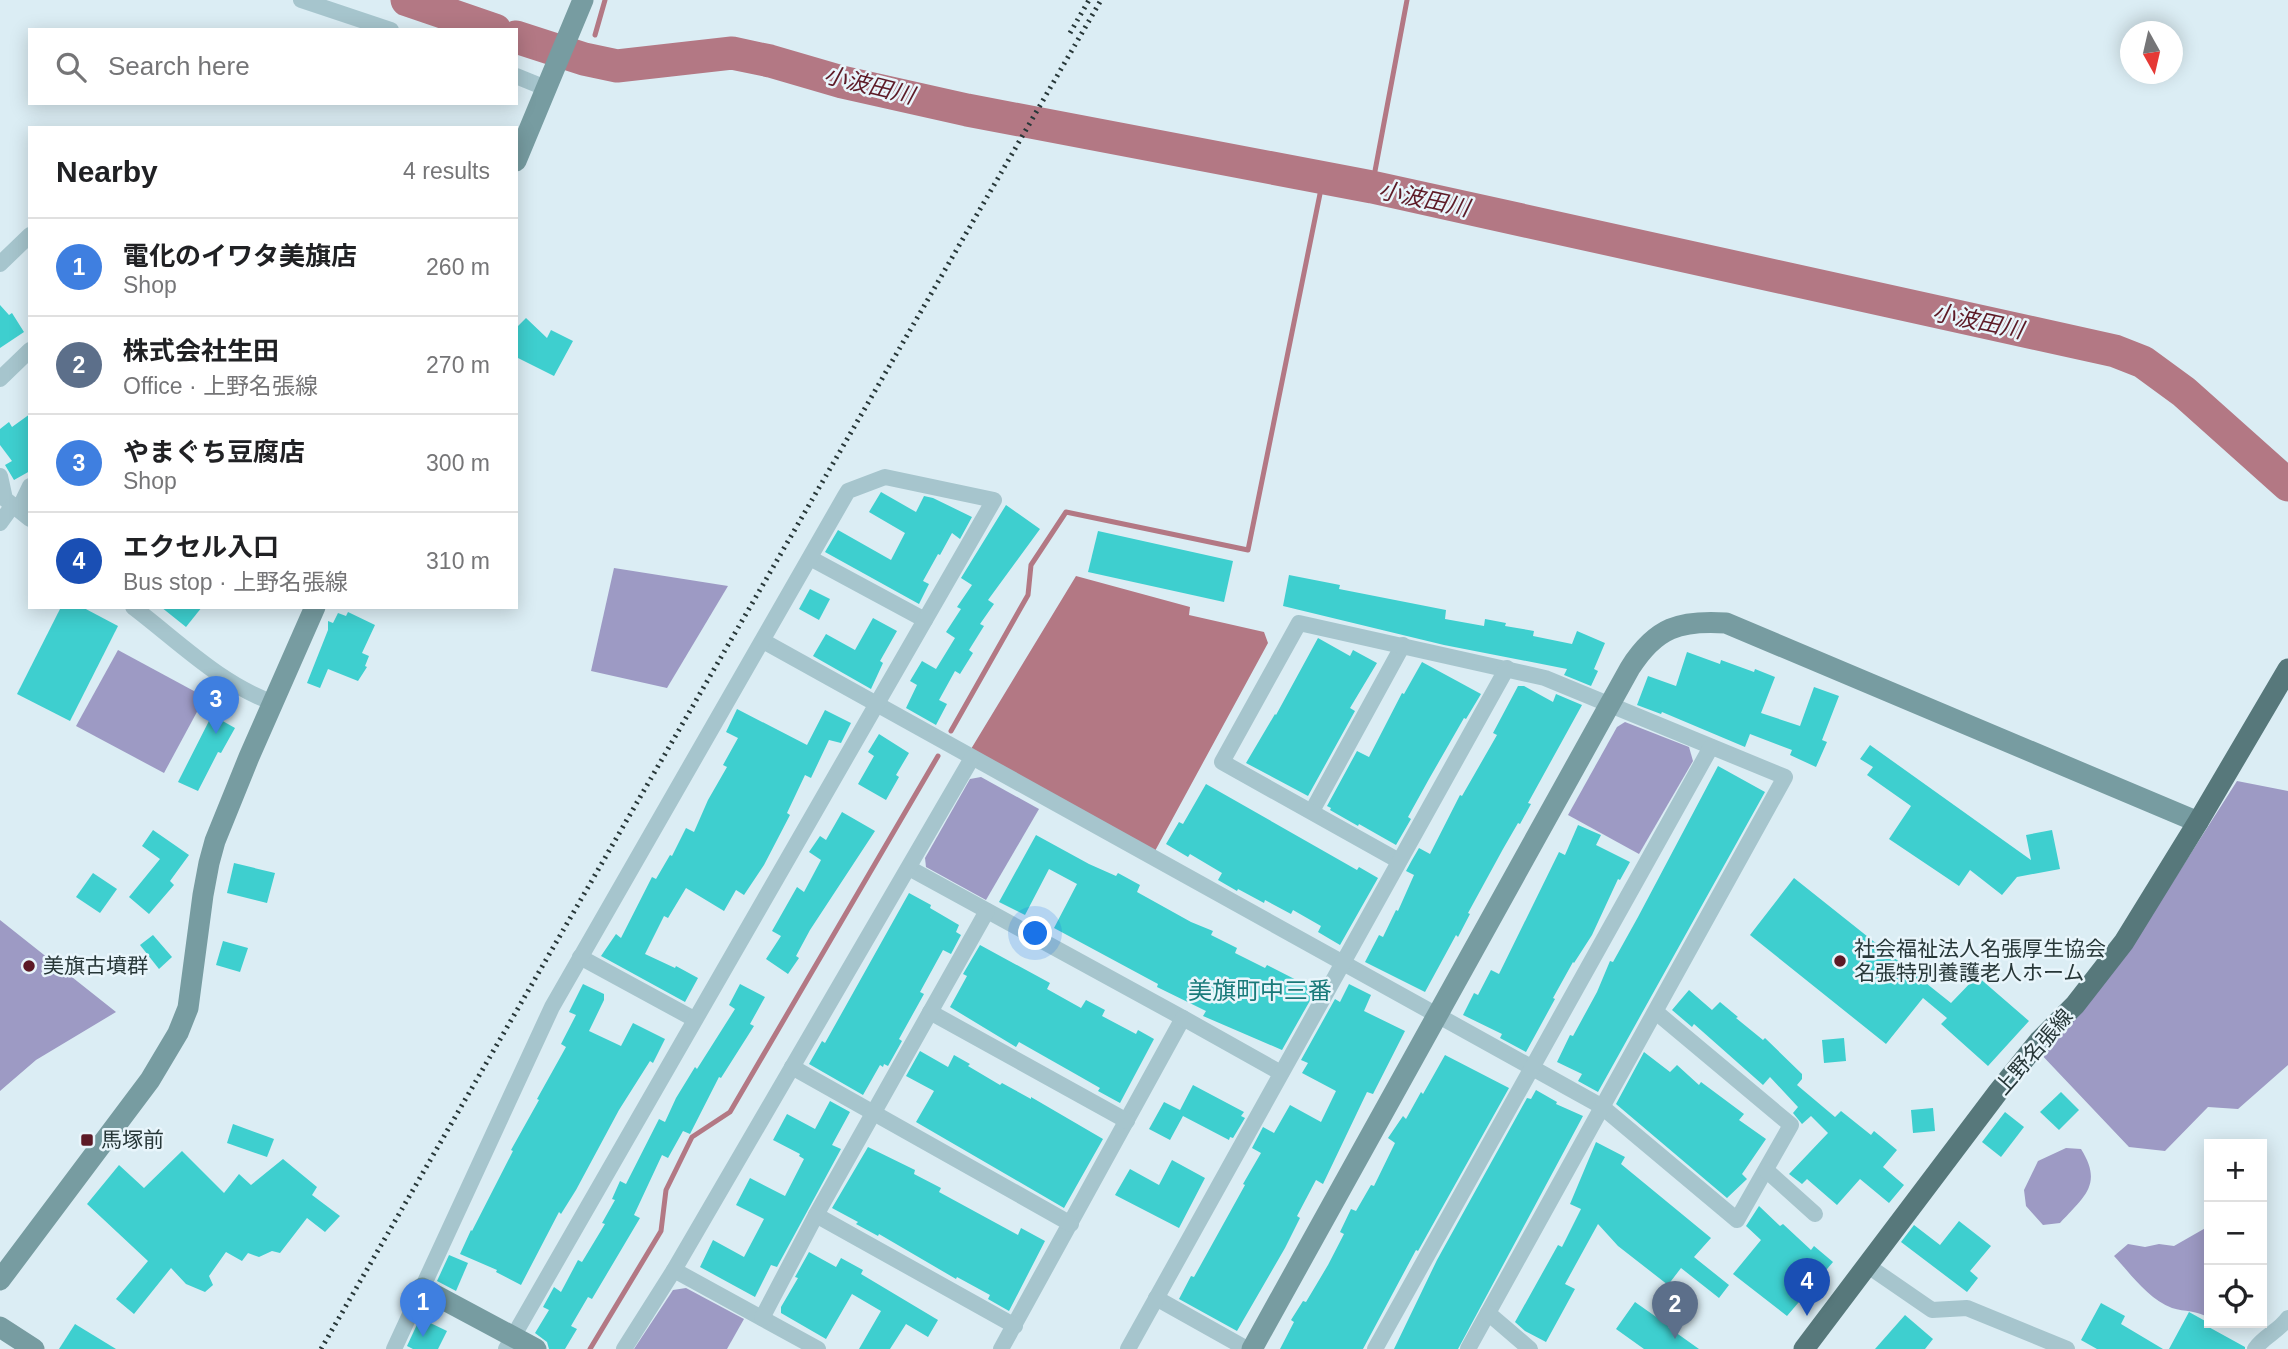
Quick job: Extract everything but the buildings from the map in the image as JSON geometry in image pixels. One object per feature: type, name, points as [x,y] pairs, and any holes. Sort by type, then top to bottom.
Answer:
[{"type":"main road","name":"上野名張線","points":[[1804,1349],[1998,1092],[2039,1041],[2076,1005],[2124,942],[2288,669]]},
{"type":"street","points":[[301,0],[385,28]]},
{"type":"street","points":[[518,156],[583,0]]},
{"type":"street","points":[[518,76],[552,80]]},
{"type":"street","points":[[0,264],[28,237]]},
{"type":"street","points":[[0,379],[28,352]]},
{"type":"street","points":[[0,477],[13,506]]},
{"type":"street","points":[[394,1349],[552,1007],[848,491],[885,477],[994,500],[510,1343]]},
{"type":"street","points":[[0,523],[28,488]]},
{"type":"street","points":[[810,558],[925,620]]},
{"type":"street","points":[[136,609],[215,672],[249,694],[274,703]]},
{"type":"street","points":[[0,1280],[150,1080],[178,1033],[188,1008],[209,863],[230,804],[314,609]]},
{"type":"street","points":[[1399,861],[1222,762],[1298,623],[1545,678],[1785,777],[1468,1349]]},
{"type":"street","points":[[1252,1349],[1639,653],[1664,631],[1682,623],[1726,623],[2198,822]]},
{"type":"street","points":[[763,641],[1601,1106],[1737,1220],[1791,1125],[1656,1012]]},
{"type":"street","points":[[1312,811],[1403,645]]},
{"type":"street","points":[[1128,1349],[1507,668]]},
{"type":"street","points":[[1375,1349],[1711,747]]},
{"type":"street","points":[[624,1349],[674,1270],[972,758]]},
{"type":"street","points":[[909,867],[1281,1073]]},
{"type":"street","points":[[761,1318],[986,911]]},
{"type":"street","points":[[580,957],[694,1019]]},
{"type":"street","points":[[930,1013],[1127,1121]]},
{"type":"street","points":[[1001,1349],[1183,1018]]},
{"type":"street","points":[[792,1067],[1071,1224]]},
{"type":"street","points":[[1766,1170],[1815,1214]]},
{"type":"street","points":[[816,1215],[1014,1326]]},
{"type":"street","points":[[1868,1266],[1932,1310],[1967,1308],[2067,1349]]},
{"type":"street","points":[[674,1270],[818,1349]]},
{"type":"street","points":[[422,1288],[510,1343],[536,1349]]},
{"type":"street","points":[[1156,1298],[1247,1349]]},
{"type":"street","points":[[1488,1313],[1530,1349]]},
{"type":"street","points":[[2255,1349],[2288,1318]]},
{"type":"street","points":[[0,1327],[34,1349]]},
{"type":"shaded area","points":[[614,568],[728,586],[667,688],[591,671]]},
{"type":"shaded area","points":[[1076,576],[1190,607],[1189,615],[1264,632],[1268,643],[1155,851],[971,749]]},
{"type":"shaded area","points":[[118,650],[205,697],[164,773],[76,726]]},
{"type":"shaded area","points":[[1625,722],[1689,747],[1693,761],[1639,854],[1568,815],[1617,727]]},
{"type":"shaded area","points":[[981,777],[1039,809],[986,900],[926,867],[925,858],[970,779]]},
{"type":"shaded area","points":[[2237,781],[2288,791],[2288,1065],[2238,1109],[2208,1107],[2165,1151],[2129,1147],[2037,1050],[2149,919]]},
{"type":"shaded area","name":"美旗古墳群","points":[[0,920],[116,1012],[36,1060],[0,1091]]},
{"type":"shaded area","points":[[2066,1148],[2081,1149],[2091,1172],[2091,1181],[2083,1197],[2060,1223],[2043,1225],[2026,1206],[2024,1190],[2038,1161]]},
{"type":"shaded area","points":[[2204,1229],[2204,1316],[2163,1304],[2140,1285],[2114,1256],[2128,1244],[2145,1247],[2159,1244],[2174,1246]]},
{"type":"shaded area","points":[[686,1288],[744,1319],[727,1349],[634,1349],[673,1290]]},
{"type":"waterway","name":"小波田川","points":[[407,0],[489,28]]},
{"type":"waterway","points":[[595,35],[605,0]]},
{"type":"waterway","points":[[1372,187],[1407,0]]},
{"type":"waterway","name":"小波田川","points":[[518,38],[584,59],[617,66],[732,53],[842,82],[967,110],[1372,187],[2115,351],[2143,362],[2184,392],[2288,485]]},
{"type":"waterway","points":[[951,731],[1028,595],[1031,565],[1066,512],[1248,550],[1323,179]]},
{"type":"waterway","points":[[590,1349],[661,1231],[666,1190],[692,1137],[730,1112],[938,756]]},
{"type":"railway","points":[[1070,33],[1089,0]]},
{"type":"railway","points":[[321,1349],[1101,0]]},
{"type":"place","name":"やまぐち豆腐店","points":[[216,734]]},
{"type":"place","name":"社会福祉法人名張厚生協会 名張特別養護老人ホーム","points":[[1840,961]]},
{"type":"place","name":"美旗古墳群","points":[[29,966]]},
{"type":"place","name":"馬塚前","points":[[87,1140]]},
{"type":"place","name":"エクセル入口","points":[[1807,1316]]},
{"type":"place","name":"電化のイワタ美旗店","points":[[423,1337]]},
{"type":"place","name":"株式会社生田","points":[[1675,1339]]},
{"type":"district","name":"美旗町中三番","points":[[1260,991]]}]
